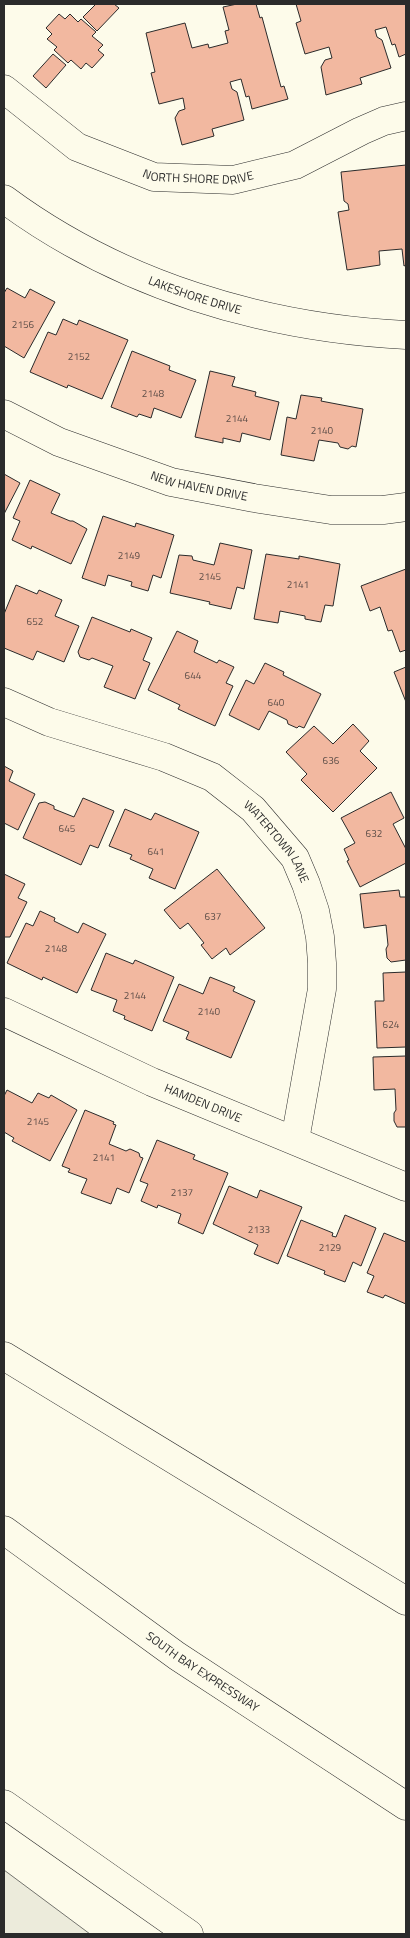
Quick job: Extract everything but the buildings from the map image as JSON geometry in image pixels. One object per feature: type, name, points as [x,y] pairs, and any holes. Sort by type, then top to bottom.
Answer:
[{"type":"main road","name":"NORTH SHORE DRIVE","points":[[4,89],[77,147],[154,178],[233,180],[295,165],[361,131],[406,116]]},
{"type":"main road","name":"LAKESHORE DRIVE","points":[[4,199],[70,242],[125,270],[181,293],[240,311],[300,324],[361,333],[406,335]]},
{"type":"main road","name":"NEW HAVEN DRIVE","points":[[4,414],[59,442],[171,482],[331,510],[383,510],[406,507]]},
{"type":"main road","name":"WATERTOWN LANE","points":[[4,702],[49,722],[164,757],[212,777],[253,809],[295,858],[315,911],[322,963],[322,989],[295,1140]]},
{"type":"main road","name":"HAMDEN DRIVE","points":[[4,1012],[152,1082],[406,1187]]},
{"type":"main road","points":[[4,1356],[406,1601]]},
{"type":"main road","name":"SOUTH BAY EXPRESSWAY","points":[[4,1530],[177,1656],[282,1727],[406,1806]]},
{"type":"main road","points":[[282,1727],[406,1787]]},
{"type":"main road","points":[[4,1804],[189,1934]]},
{"type":"shaded area","points":[[4,1870],[90,1934],[4,1934]]}]
